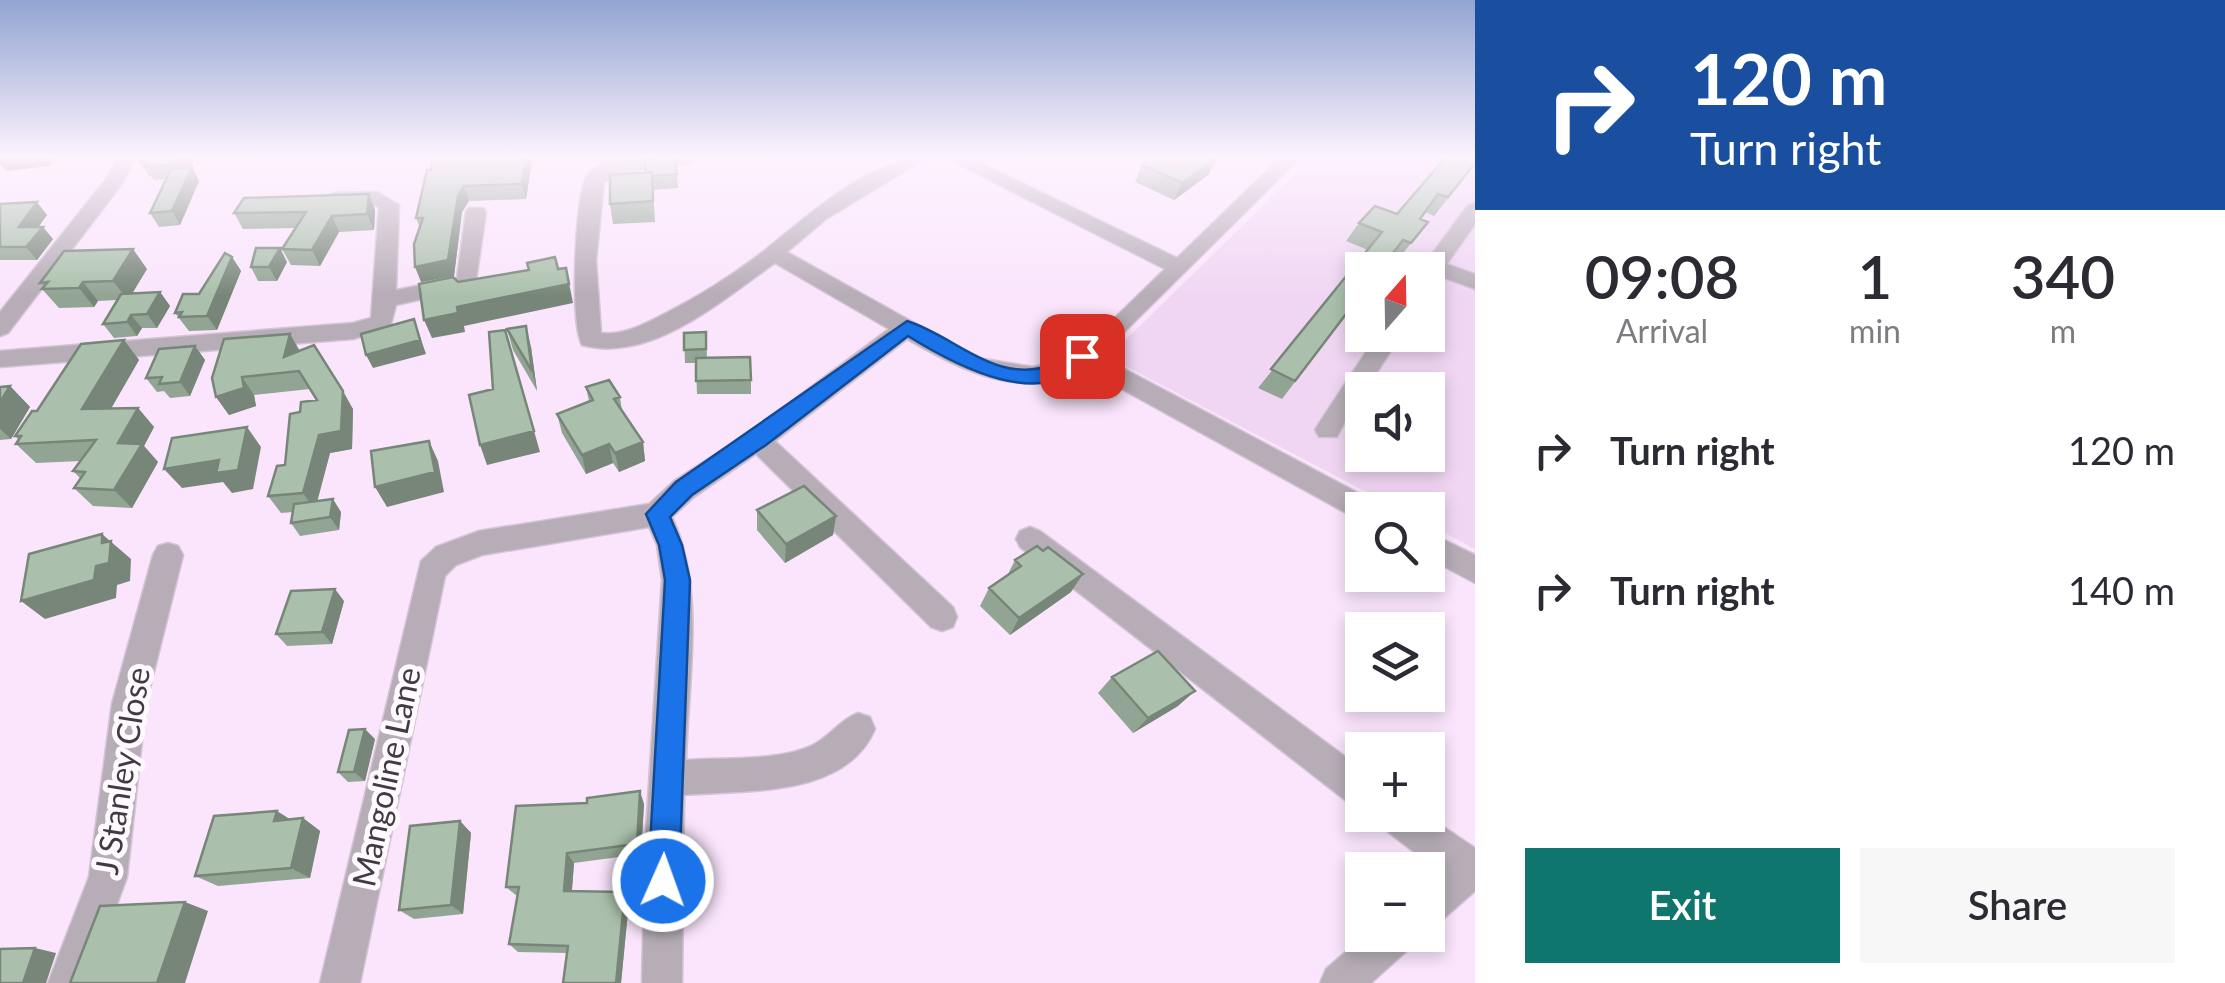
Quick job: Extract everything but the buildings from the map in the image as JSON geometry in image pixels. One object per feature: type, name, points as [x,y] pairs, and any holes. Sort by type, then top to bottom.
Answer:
[{"type":"street","points":[[0,328],[96,204]]},
{"type":"street","points":[[0,359],[353,331],[382,323],[388,204]]},
{"type":"street","points":[[590,204],[577,262],[590,339],[616,344],[670,320],[774,254],[841,204]]},
{"type":"street","points":[[1049,204],[1178,267]]},
{"type":"street","points":[[774,254],[971,365],[1033,376],[1060,370],[1102,344],[1243,204]]},
{"type":"street","points":[[1444,252],[1475,209]]},
{"type":"street","points":[[385,300],[475,281],[476,212]]},
{"type":"street","points":[[1445,274],[1475,282]]},
{"type":"street","points":[[662,983],[677,580],[670,545],[657,514],[684,489],[758,440],[907,327]]},
{"type":"street","points":[[1328,430],[1379,352]]},
{"type":"street","points":[[1082,356],[1345,499]]},
{"type":"street","points":[[758,440],[942,616]]},
{"type":"street","name":"Mangoline Lane","points":[[340,983],[431,570],[446,556],[479,543],[657,514]]},
{"type":"street","points":[[1030,539],[1345,777]]},
{"type":"street","points":[[1445,553],[1475,570]]},
{"type":"street","name":"J Stanley Close","points":[[68,983],[108,877],[129,704],[168,555]]},
{"type":"street","points":[[667,778],[796,769],[828,756],[858,729]]},
{"type":"street","points":[[1420,832],[1472,868],[1445,891]]},
{"type":"street","points":[[1340,983],[1376,952]]},
{"type":"shaded area","points":[[1265,204],[1475,204],[1475,549],[1445,533],[1445,492],[1367,492],[1108,357]]},
{"type":"route","points":[[663,881],[677,580],[670,545],[657,514],[684,489],[758,440],[907,327],[971,365],[1005,374],[1033,376],[1060,370],[1082,356]]}]
